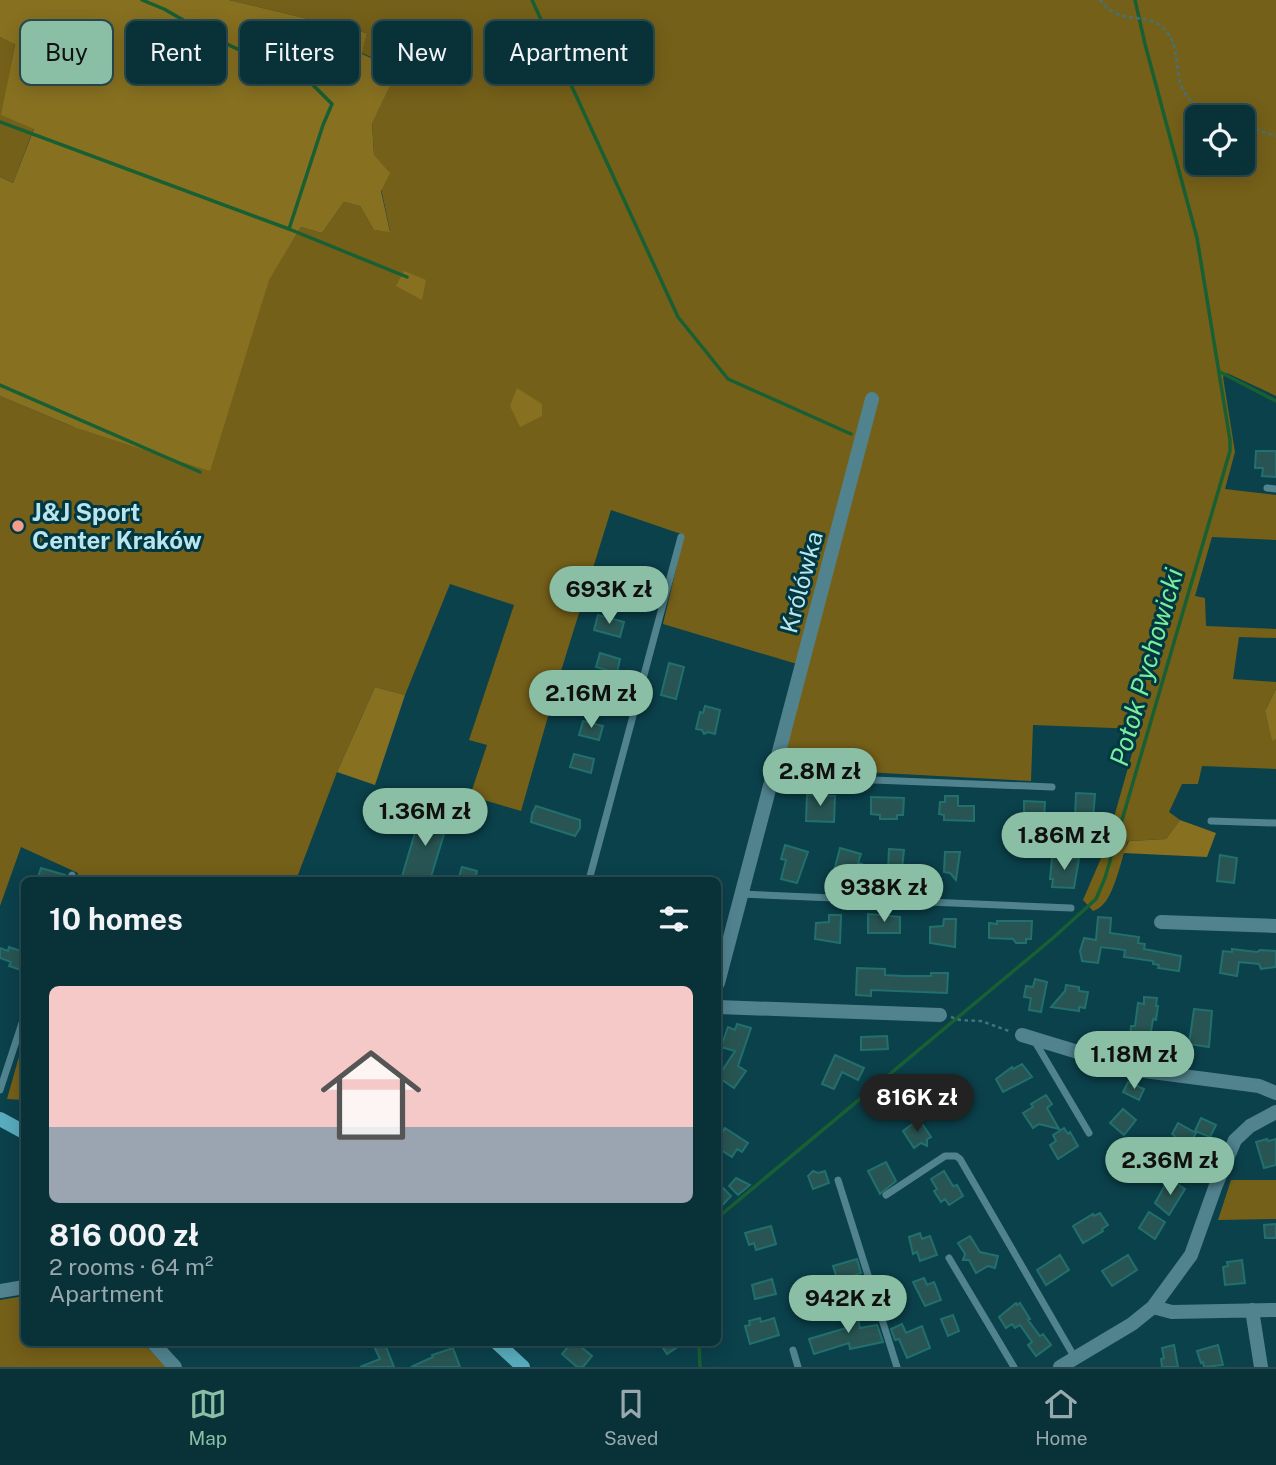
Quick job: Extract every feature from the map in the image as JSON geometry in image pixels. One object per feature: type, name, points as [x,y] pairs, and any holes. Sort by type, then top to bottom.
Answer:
[{"type":"street","name":"Królówka","points":[[721,971],[873,399]]},
{"type":"street","points":[[1161,922],[1276,926]]},
{"type":"street","points":[[721,1007],[946,1016]]},
{"type":"street","points":[[1028,1037],[1137,1070],[1259,1086],[1276,1093]]},
{"type":"street","points":[[1060,1367],[1138,1321],[1153,1307],[1191,1255],[1235,1140],[1250,1126],[1276,1112]]},
{"type":"street","points":[[0,1119],[21,1130]]},
{"type":"street","points":[[0,1292],[21,1288]]},
{"type":"street","points":[[1153,1307],[1172,1312],[1276,1310]]},
{"type":"street","points":[[1252,1310],[1261,1367]]},
{"type":"street","points":[[156,1346],[175,1367]]},
{"type":"street","points":[[500,1346],[523,1367]]},
{"type":"lane","points":[[590,877],[681,537]]},
{"type":"lane","points":[[773,776],[1052,787]]},
{"type":"lane","points":[[1211,821],[1276,823]]},
{"type":"lane","points":[[740,894],[1071,908]]},
{"type":"lane","points":[[0,1090],[21,1026]]},
{"type":"lane","points":[[1028,1037],[1089,1133]]},
{"type":"lane","points":[[886,1195],[945,1156],[960,1158],[1076,1359]]},
{"type":"lane","points":[[838,1180],[897,1367]]},
{"type":"lane","points":[[949,1258],[1014,1367]]},
{"type":"lane","points":[[793,1350],[797,1367]]},
{"type":"path","points":[[1100,0],[1110,12],[1154,21],[1167,33],[1175,47],[1177,78],[1196,105]]},
{"type":"path","points":[[1255,129],[1276,136]]},
{"type":"path","points":[[946,1016],[981,1021],[1028,1037]]},
{"type":"shaded area","points":[[0,0],[229,0],[317,21],[240,21],[240,84],[359,84],[359,31],[367,33],[362,54],[373,59],[373,84],[391,84],[372,123],[374,155],[390,173],[381,191],[390,232],[374,230],[360,206],[344,202],[322,233],[301,227],[269,280],[210,471],[74,427],[0,396],[0,177],[13,183],[34,129],[1,115],[15,44],[0,37]]},
{"type":"shaded area","points":[[229,0],[1276,0],[1276,396],[1227,373],[1223,377],[1235,452],[1225,489],[1276,495],[1276,540],[1212,537],[1195,596],[1205,598],[1206,626],[1276,629],[1276,638],[1239,637],[1233,679],[1276,682],[1276,689],[1265,711],[1272,740],[1276,739],[1276,769],[1202,766],[1198,784],[1182,784],[1169,812],[1180,820],[1166,839],[1128,841],[1111,892],[1106,901],[1093,911],[1083,900],[1105,849],[1139,729],[1033,725],[1031,781],[845,771],[786,751],[797,664],[663,624],[684,535],[611,510],[521,811],[470,796],[487,745],[469,740],[514,605],[450,584],[405,695],[375,687],[337,772],[297,877],[77,877],[78,873],[21,847],[0,906],[0,396],[74,427],[269,279],[301,227],[322,233],[344,202],[360,206],[374,230],[390,231],[374,155],[372,122],[391,84],[471,84],[471,21],[373,21],[373,58],[362,53],[367,33],[359,31],[359,21],[317,21]]},
{"type":"shaded area","points":[[0,37],[15,43],[2,114],[34,128],[13,183],[0,177]]},
{"type":"shaded area","points":[[404,271],[426,280],[422,300],[396,286]]},
{"type":"shaded area","points":[[517,388],[542,404],[542,416],[520,427],[510,406]]},
{"type":"shaded area","points":[[375,687],[405,695],[375,785],[337,772]]},
{"type":"shaded area","points":[[1276,689],[1276,739],[1272,741],[1265,711]]},
{"type":"shaded area","points":[[1180,820],[1216,833],[1207,857],[1123,853],[1129,841],[1166,839]]},
{"type":"shaded area","points":[[21,1050],[21,1100],[7,1099]]},
{"type":"shaded area","points":[[1231,1180],[1276,1180],[1276,1219],[1218,1220]]},
{"type":"shaded area","points":[[21,1296],[21,1346],[145,1346],[167,1367],[0,1367],[0,1300]]},
{"type":"building","points":[[1256,451],[1276,451],[1276,477],[1262,476],[1263,468],[1255,468]]},
{"type":"building","points":[[598,615],[624,622],[620,637],[594,630]]},
{"type":"building","points":[[600,653],[620,659],[617,673],[596,667]]},
{"type":"building","points":[[669,663],[684,667],[676,699],[661,695]]},
{"type":"building","points":[[591,688],[611,693],[607,706],[588,701]]},
{"type":"building","points":[[705,706],[720,710],[715,734],[704,734],[702,730],[696,729],[700,712],[703,713]]},
{"type":"building","points":[[583,721],[603,726],[599,740],[579,735]]},
{"type":"building","points":[[574,754],[594,759],[591,773],[570,767]]},
{"type":"building","points":[[1076,793],[1095,794],[1093,819],[1090,819],[1090,822],[1079,822],[1079,819],[1075,818]]},
{"type":"building","points":[[807,795],[835,796],[834,822],[806,821]]},
{"type":"building","points":[[945,796],[958,796],[958,806],[974,806],[974,821],[944,820],[944,815],[939,814],[940,802],[945,802]]},
{"type":"building","points":[[871,797],[904,798],[903,815],[897,815],[897,819],[880,819],[880,815],[871,814]]},
{"type":"building","points":[[1024,801],[1045,802],[1043,836],[1028,835],[1029,814],[1024,814]]},
{"type":"building","points":[[536,806],[580,820],[580,828],[575,836],[531,822]]},
{"type":"building","points":[[421,812],[448,821],[431,877],[402,877]]},
{"type":"building","points":[[785,845],[808,852],[797,883],[781,879],[786,860],[781,859]]},
{"type":"building","points":[[840,848],[861,854],[858,863],[862,864],[857,882],[834,871]]},
{"type":"building","points":[[889,849],[904,850],[901,878],[894,870],[888,870]]},
{"type":"building","points":[[945,852],[960,852],[956,880],[950,873],[944,872]]},
{"type":"building","points":[[1220,855],[1237,858],[1234,883],[1217,881]]},
{"type":"building","points":[[1052,857],[1079,859],[1074,888],[1052,887]]},
{"type":"building","points":[[462,867],[477,871],[476,877],[459,877]]},
{"type":"building","points":[[41,868],[65,875],[65,877],[38,877]]},
{"type":"building","points":[[868,914],[900,917],[900,933],[868,933]]},
{"type":"building","points":[[829,915],[841,915],[840,943],[815,939],[816,923],[829,922]]},
{"type":"building","points":[[1098,917],[1111,918],[1110,933],[1139,937],[1138,943],[1145,944],[1144,949],[1181,956],[1179,971],[1158,968],[1159,965],[1153,964],[1153,961],[1124,957],[1125,950],[1101,947],[1098,963],[1082,961],[1080,951],[1084,938],[1096,940]]},
{"type":"building","points":[[944,919],[956,919],[955,947],[930,943],[930,927],[943,926]]},
{"type":"building","points":[[997,921],[1032,921],[1031,939],[1026,939],[1026,943],[1016,943],[1013,939],[989,938],[989,923],[997,924]]},
{"type":"building","points":[[9,947],[21,951],[21,970],[9,966],[11,962],[0,958],[0,948],[8,951]]},
{"type":"building","points":[[1232,949],[1276,951],[1276,967],[1261,969],[1259,964],[1239,962],[1237,976],[1220,973],[1223,951],[1232,952]]},
{"type":"building","points":[[857,968],[885,969],[885,975],[931,976],[931,973],[948,973],[947,993],[871,990],[871,996],[856,995]]},
{"type":"building","points":[[1035,979],[1047,982],[1041,1012],[1029,1010],[1031,998],[1024,997],[1026,986],[1033,987]]},
{"type":"building","points":[[1066,985],[1088,992],[1085,1008],[1079,1007],[1079,1011],[1051,1007],[1065,991]]},
{"type":"building","points":[[1144,997],[1157,998],[1158,1006],[1148,1050],[1135,1049],[1136,1041],[1130,1040],[1138,1003],[1144,1004]]},
{"type":"building","points":[[1194,1009],[1212,1011],[1209,1047],[1189,1044]]},
{"type":"building","points":[[737,1024],[751,1028],[738,1066],[746,1071],[734,1088],[721,1079],[721,1072],[735,1051],[721,1047],[728,1027],[735,1030]]},
{"type":"building","points":[[887,1036],[888,1049],[861,1050],[861,1037]]},
{"type":"building","points":[[835,1055],[864,1068],[858,1080],[842,1072],[834,1089],[822,1084]]},
{"type":"building","points":[[1022,1064],[1032,1077],[1003,1092],[996,1079],[1012,1067],[1013,1069]]},
{"type":"building","points":[[1128,1082],[1144,1089],[1139,1100],[1123,1092]]},
{"type":"building","points":[[1046,1095],[1052,1104],[1047,1108],[1059,1129],[1039,1124],[1033,1128],[1023,1113],[1033,1107],[1031,1104]]},
{"type":"building","points":[[1123,1109],[1136,1120],[1124,1135],[1110,1123]]},
{"type":"building","points":[[1201,1118],[1216,1125],[1210,1137],[1195,1131]]},
{"type":"building","points":[[919,1119],[931,1137],[927,1139],[927,1146],[921,1143],[914,1148],[903,1131]]},
{"type":"building","points":[[1178,1123],[1196,1133],[1182,1156],[1168,1147],[1175,1136],[1172,1134]]},
{"type":"building","points":[[725,1128],[748,1143],[742,1152],[737,1149],[732,1157],[721,1150],[721,1134]]},
{"type":"building","points":[[1064,1128],[1068,1134],[1070,1132],[1078,1146],[1058,1159],[1050,1145],[1056,1141],[1053,1135]]},
{"type":"building","points":[[1276,1139],[1276,1165],[1264,1168],[1256,1142]]},
{"type":"building","points":[[1128,1152],[1141,1167],[1130,1181],[1115,1167]]},
{"type":"building","points":[[886,1162],[896,1181],[880,1194],[868,1171]]},
{"type":"building","points":[[813,1171],[825,1171],[829,1183],[813,1189],[808,1176]]},
{"type":"building","points":[[944,1171],[963,1196],[949,1205],[945,1199],[941,1202],[931,1179]]},
{"type":"building","points":[[736,1178],[750,1185],[738,1195],[729,1186]]},
{"type":"building","points":[[1173,1181],[1185,1189],[1169,1215],[1155,1203],[1165,1185],[1169,1187]]},
{"type":"building","points":[[721,1186],[731,1196],[721,1207]]},
{"type":"building","points":[[1149,1212],[1165,1222],[1155,1239],[1139,1228]]},
{"type":"building","points":[[1100,1213],[1108,1225],[1083,1243],[1073,1226],[1093,1214],[1094,1216]]},
{"type":"building","points":[[1276,1224],[1276,1238],[1265,1238],[1264,1225]]},
{"type":"building","points":[[771,1226],[776,1244],[756,1250],[754,1243],[749,1245],[745,1233]]},
{"type":"building","points":[[920,1233],[922,1239],[930,1236],[937,1255],[920,1261],[917,1252],[913,1254],[909,1237]]},
{"type":"building","points":[[970,1236],[980,1252],[998,1256],[995,1268],[988,1266],[976,1273],[969,1260],[963,1260],[965,1254],[958,1243]]},
{"type":"building","points":[[1060,1255],[1069,1270],[1046,1285],[1037,1270]]},
{"type":"building","points":[[1128,1255],[1137,1270],[1112,1286],[1102,1271]]},
{"type":"building","points":[[857,1259],[861,1273],[838,1282],[833,1266]]},
{"type":"building","points":[[1242,1260],[1245,1283],[1225,1285],[1223,1267],[1228,1266],[1227,1262]]},
{"type":"building","points":[[924,1278],[927,1285],[934,1282],[941,1300],[925,1306],[913,1282]]},
{"type":"building","points":[[772,1279],[776,1294],[755,1299],[752,1285]]},
{"type":"building","points":[[1016,1303],[1020,1303],[1030,1319],[1028,1320],[1051,1345],[1036,1356],[1028,1345],[1032,1342],[1020,1325],[1015,1328],[1012,1324],[1006,1328],[999,1317]]},
{"type":"building","points":[[855,1306],[860,1328],[877,1325],[883,1342],[850,1349],[849,1343],[814,1354],[809,1339],[846,1328],[842,1309]]},
{"type":"building","points":[[953,1315],[959,1331],[948,1336],[941,1319]]},
{"type":"building","points":[[760,1318],[761,1322],[774,1318],[779,1335],[750,1344],[745,1326],[750,1325],[749,1321]]},
{"type":"building","points":[[902,1324],[906,1333],[922,1326],[930,1348],[907,1358],[899,1339],[895,1340],[891,1329]]},
{"type":"building","points":[[1174,1345],[1178,1367],[1162,1367],[1162,1348]]},
{"type":"building","points":[[1218,1345],[1223,1365],[1204,1367],[1197,1351]]},
{"type":"building","points":[[374,1346],[386,1346],[394,1367],[360,1367],[380,1359]]},
{"type":"building","points":[[569,1346],[580,1346],[592,1356],[583,1367],[577,1367],[562,1354]]},
{"type":"building","points":[[662,1346],[679,1346],[667,1354]]},
{"type":"building","points":[[453,1348],[460,1367],[411,1367],[433,1357],[432,1355]]},
{"type":"waterway","points":[[142,0],[281,69],[301,73],[332,104],[289,229]]},
{"type":"waterway","points":[[532,0],[678,317],[728,379],[851,434]]},
{"type":"waterway","name":"Potok Pychowicki","points":[[721,1216],[1053,938],[1096,899],[1105,878],[1230,451],[1197,238],[1135,0]]},
{"type":"waterway","points":[[0,122],[289,229],[407,277]]},
{"type":"waterway","points":[[1220,372],[1276,401]]},
{"type":"waterway","points":[[0,385],[200,472]]},
{"type":"waterway","name":"Potok Pychowicki","points":[[699,1346],[700,1367]]},
{"type":"place","name":"J&J Sport Center Kraków","points":[[18,526]]}]
